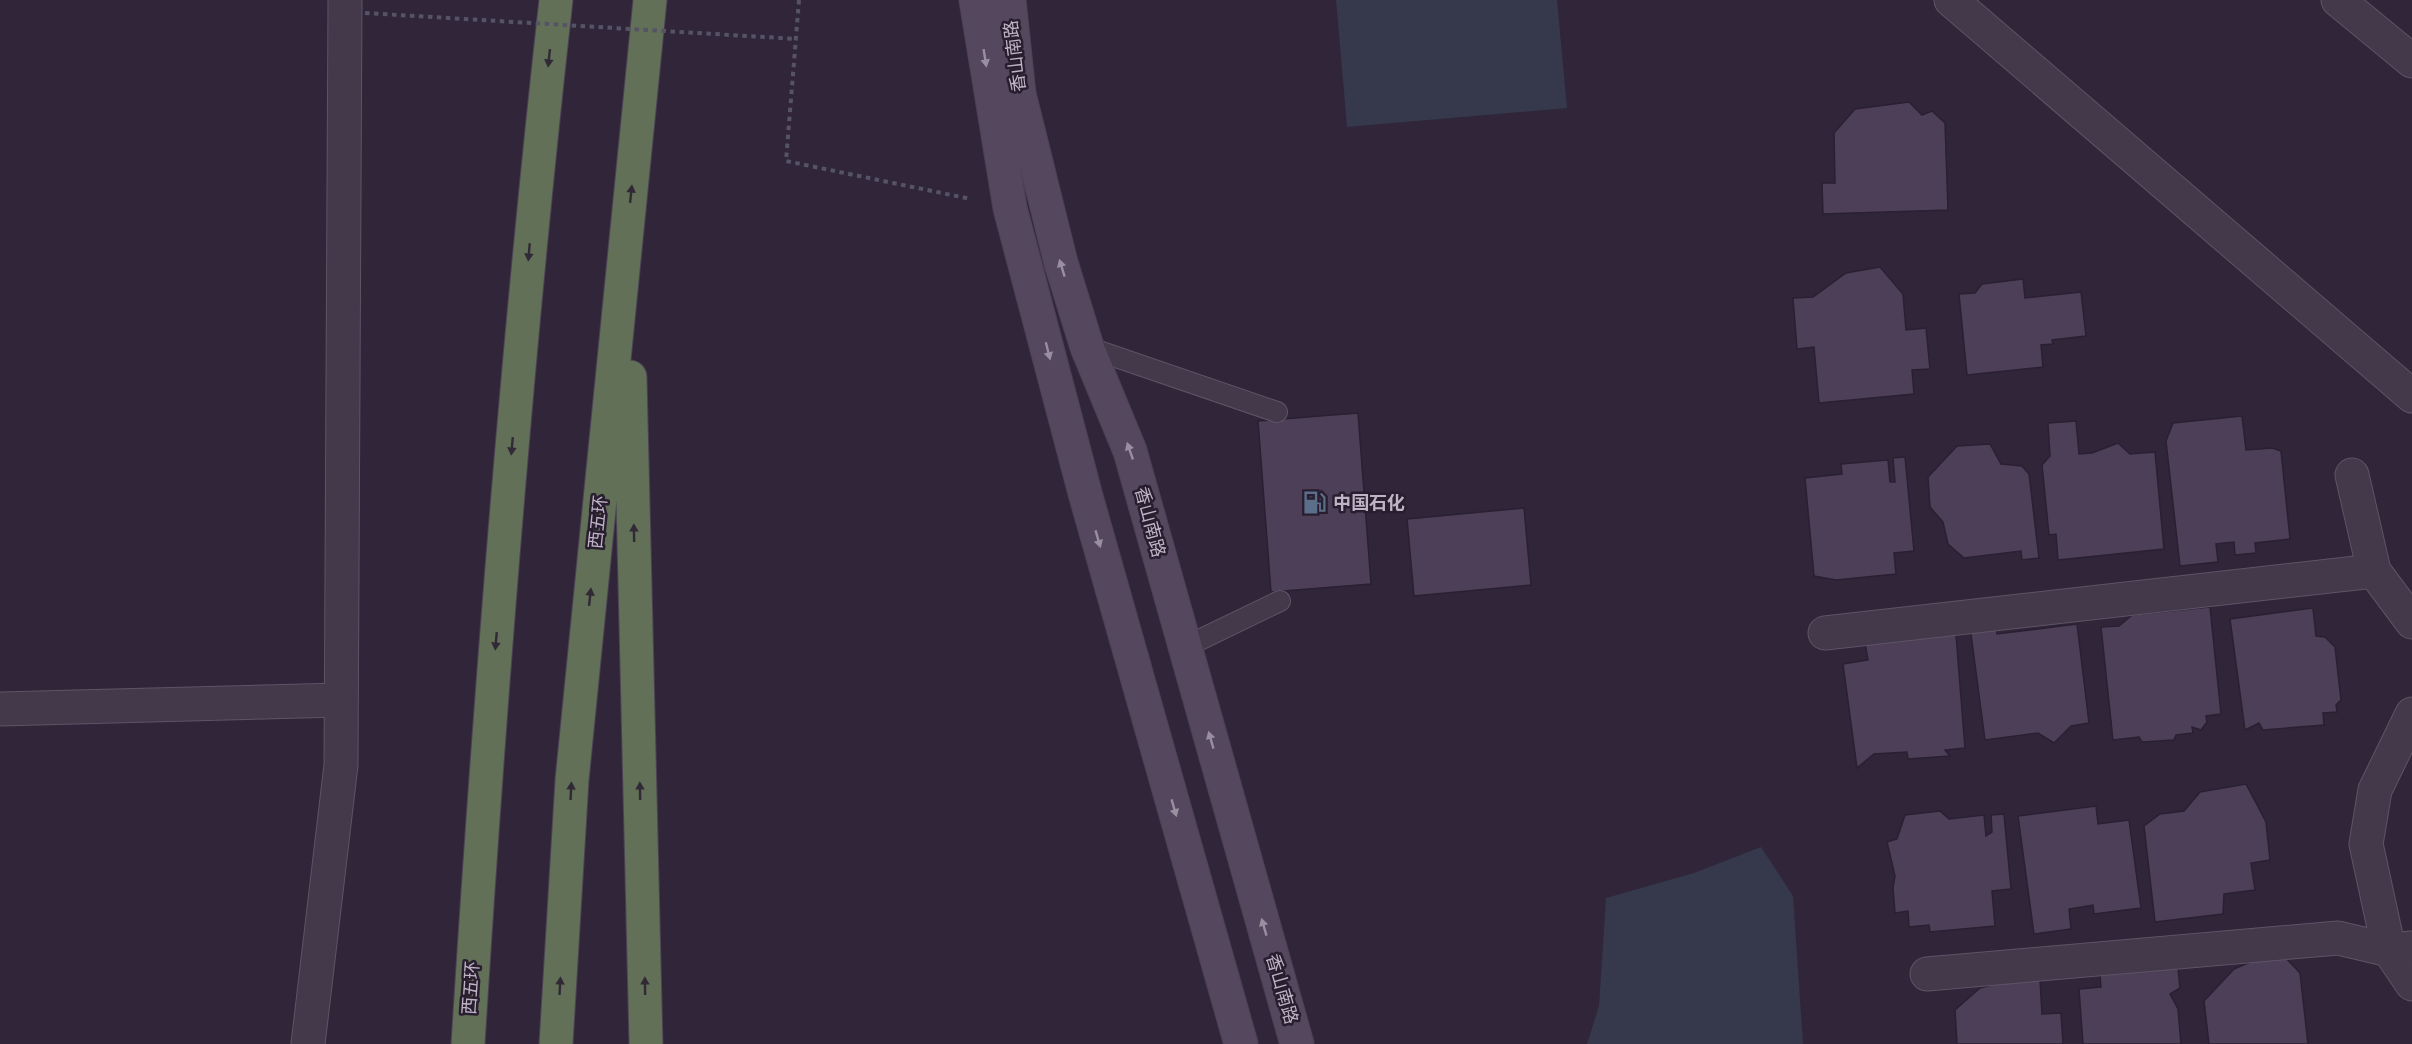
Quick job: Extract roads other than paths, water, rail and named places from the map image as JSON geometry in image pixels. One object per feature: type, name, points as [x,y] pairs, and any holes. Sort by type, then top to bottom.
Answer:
[{"type":"highway","name":"西五环","points":[[468,1044],[486,761],[531,226],[556,0]]},
{"type":"highway","name":"西五环","points":[[556,1044],[572,780],[650,0]]},
{"type":"highway","points":[[627,235],[646,1044]]},
{"type":"main road","name":"香山南路","points":[[976,0],[1010,208],[1084,493],[1241,1044]]},
{"type":"main road","name":"香山南路","points":[[1009,0],[1019,94],[1060,263],[1087,347],[1130,451],[1298,1044]]},
{"type":"street","points":[[1951,0],[2412,396]]},
{"type":"street","points":[[2338,0],[2412,61]]},
{"type":"street","points":[[308,1044],[341,765],[355,6]]},
{"type":"street","points":[[2352,475],[2374,571],[2412,622]]},
{"type":"street","points":[[1825,633],[2374,571]]},
{"type":"street","points":[[0,709],[341,700]]},
{"type":"street","points":[[2412,714],[2375,790],[2366,844],[2412,984]]},
{"type":"street","points":[[1927,974],[2338,938],[2400,949]]},
{"type":"lane","points":[[1087,347],[1277,412]]},
{"type":"lane","points":[[1185,647],[1280,601]]},
{"type":"place","name":"中国石化","points":[[1315,503]]}]
